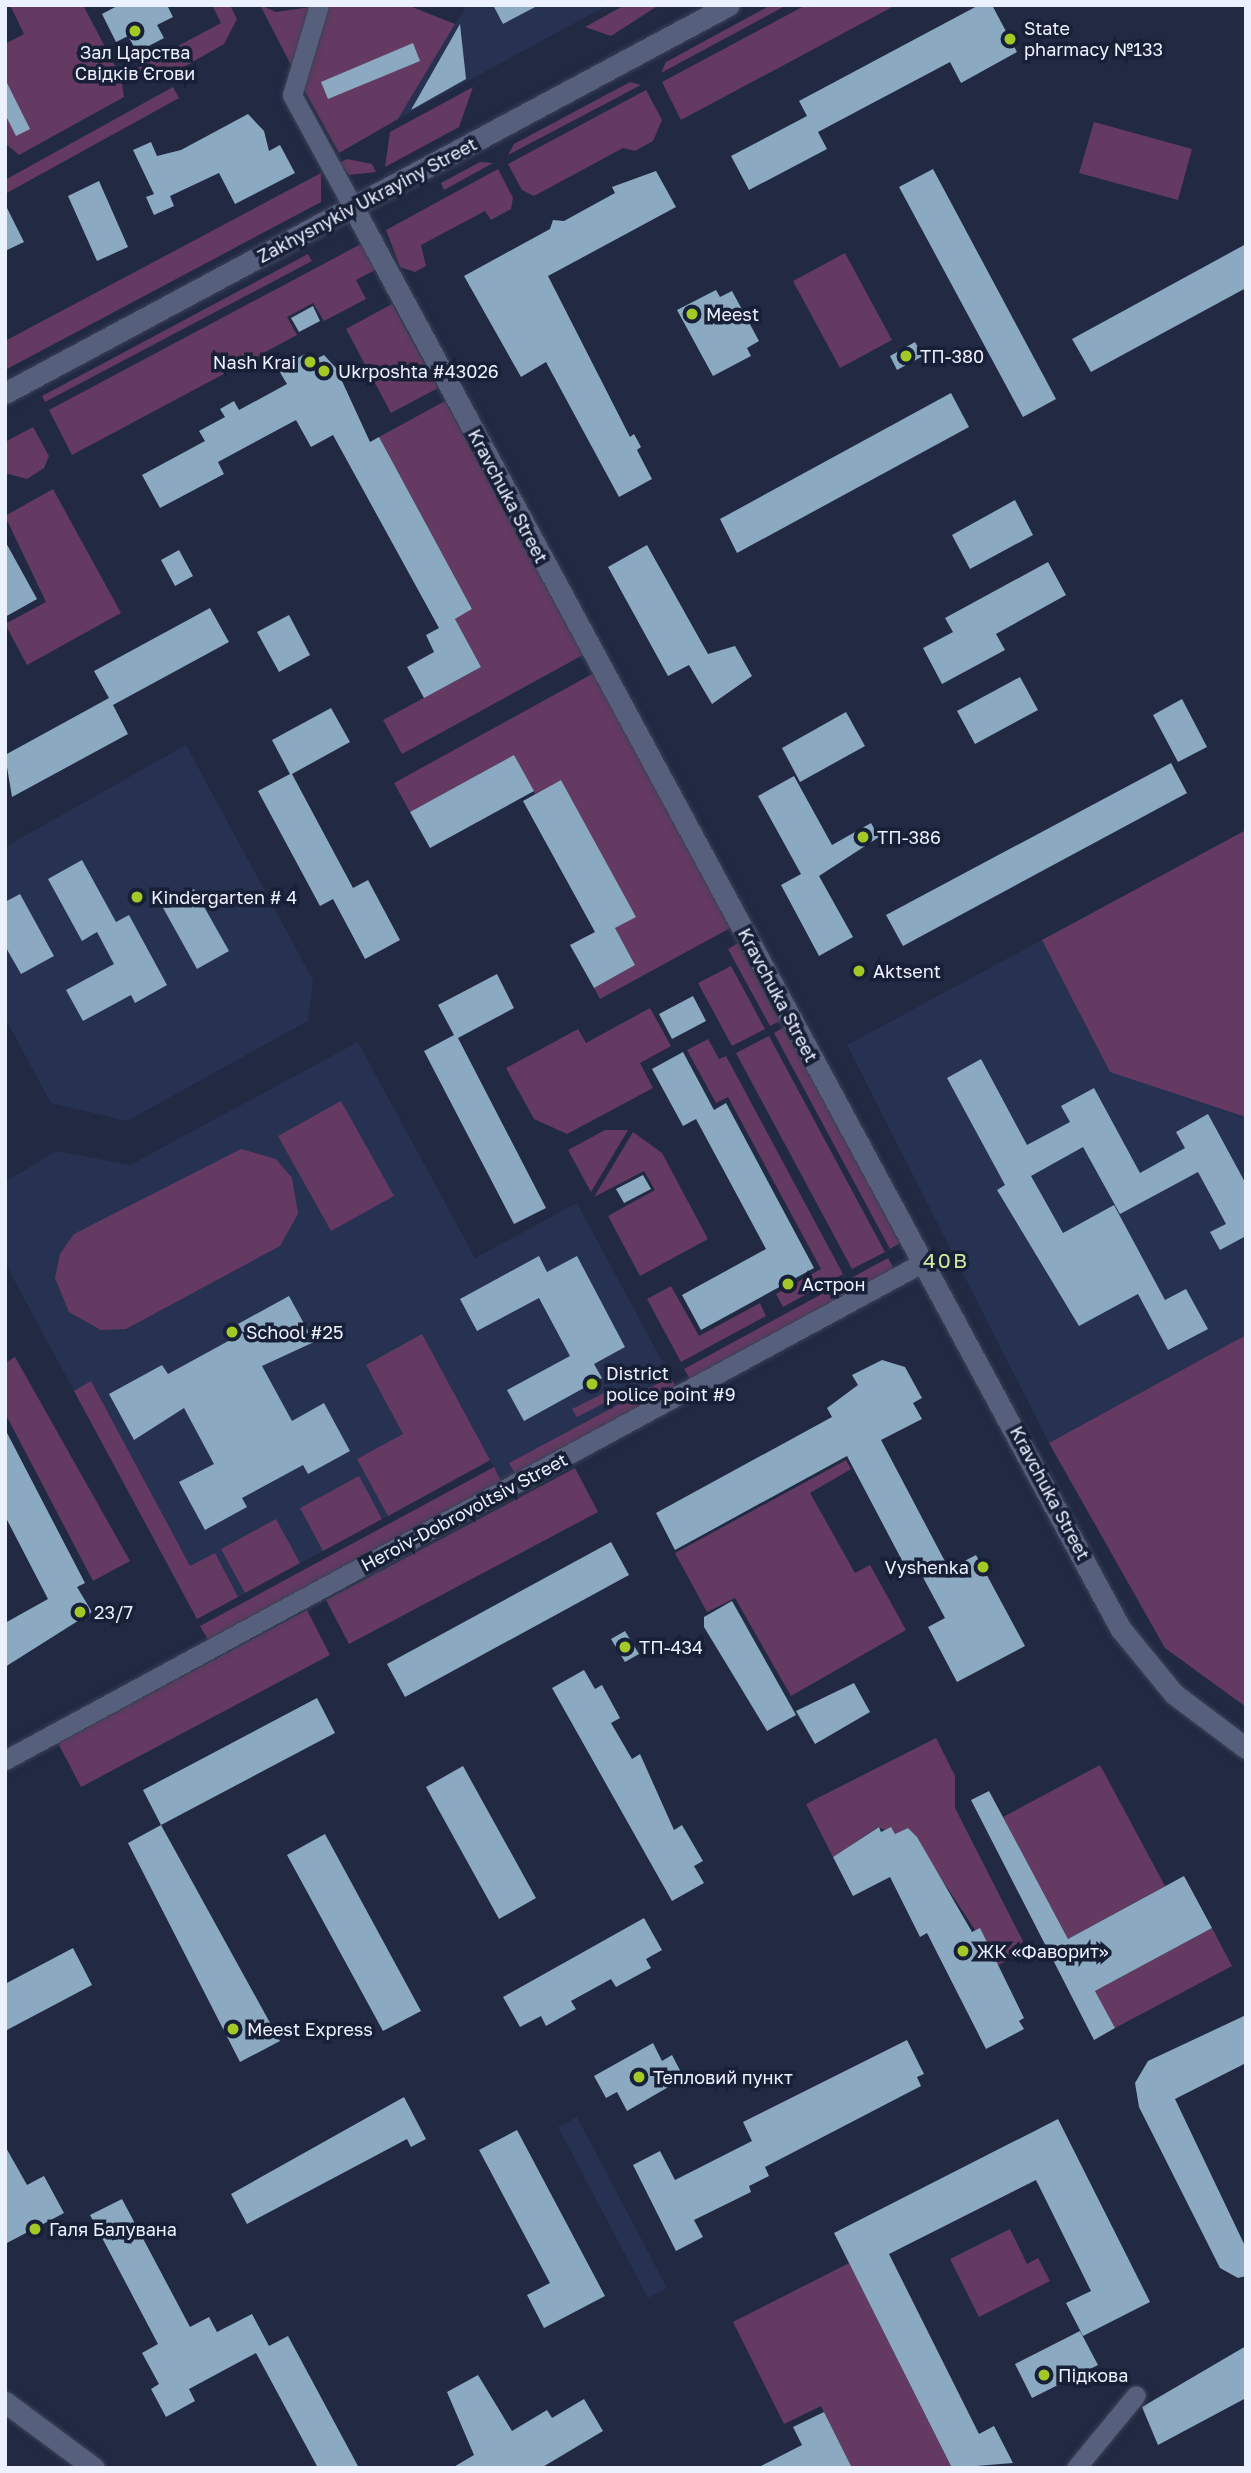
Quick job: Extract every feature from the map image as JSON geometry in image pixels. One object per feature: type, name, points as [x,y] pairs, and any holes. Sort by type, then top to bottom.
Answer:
[{"type":"street","points":[[319,5],[292,95],[353,207]]},
{"type":"street","name":"Zakhysnykiv Ukrayiny Street","points":[[5,393],[729,5]]},
{"type":"street","name":"Kravchuka Street","points":[[353,207],[1120,1628],[1174,1694],[1246,1748]]},
{"type":"street","name":"Heroiv-Dobrovoltsiv Street","points":[[5,1760],[922,1263]]},
{"type":"street","points":[[1076,2468],[1136,2395]]},
{"type":"street","points":[[5,2402],[94,2468]]},
{"type":"shaded area","points":[[10,5],[83,5],[121,77],[124,97],[19,155],[5,143],[5,44],[24,34]]},
{"type":"shaded area","points":[[212,5],[230,5],[237,19],[224,44],[154,84],[133,70],[221,23]]},
{"type":"shaded area","points":[[260,5],[276,12],[311,7],[292,67]]},
{"type":"shaded area","points":[[329,5],[407,5],[455,24],[398,119],[339,153],[302,86]]},
{"type":"shaded area","points":[[467,5],[608,5],[398,119]]},
{"type":"shaded area","points":[[625,5],[659,5],[611,36],[585,27]]},
{"type":"shaded area","points":[[771,5],[787,5],[661,73],[666,62]]},
{"type":"shaded area","points":[[806,5],[896,5],[681,120],[662,82]]},
{"type":"shaded area","points":[[630,82],[641,85],[508,155],[514,144]]},
{"type":"shaded area","points":[[173,87],[179,98],[5,194],[5,180]]},
{"type":"shaded area","points":[[473,87],[459,127],[385,167],[390,132]]},
{"type":"shaded area","points":[[646,90],[662,120],[653,141],[635,151],[623,148],[534,196],[522,190],[508,164]]},
{"type":"shaded area","points":[[1094,122],[1192,149],[1178,200],[1079,173]]},
{"type":"shaded area","points":[[347,159],[372,164],[376,172],[349,175],[339,163]]},
{"type":"shaded area","points":[[480,162],[493,163],[444,190],[441,183]]},
{"type":"shaded area","points":[[498,169],[513,198],[511,209],[491,220],[485,211],[421,245],[426,266],[415,272],[400,267],[386,230]]},
{"type":"shaded area","points":[[321,173],[321,202],[5,370],[5,341]]},
{"type":"shaded area","points":[[361,244],[375,270],[356,280],[366,299],[324,321],[313,303],[287,317],[297,335],[72,455],[49,410]]},
{"type":"shaded area","points":[[845,253],[892,340],[840,368],[793,281]]},
{"type":"shaded area","points":[[308,254],[312,261],[45,402],[42,396]]},
{"type":"shaded area","points":[[392,304],[438,388],[391,413],[346,329]]},
{"type":"shaded area","points":[[445,401],[583,655],[402,754],[383,720],[481,667],[455,619],[472,609],[379,437]]},
{"type":"shaded area","points":[[33,427],[49,456],[44,468],[27,479],[5,473],[5,442]]},
{"type":"shaded area","points":[[53,489],[121,613],[27,665],[5,624],[46,602],[5,516]]},
{"type":"shaded area","points":[[594,673],[732,927],[600,999],[594,988],[635,965],[615,928],[635,916],[561,780],[535,794],[514,755],[410,812],[394,783]]},
{"type":"shaded area","name":"Kindergarten # 4","points":[[186,745],[313,980],[308,1021],[127,1121],[51,1103],[5,1018],[5,847]]},
{"type":"shaded area","points":[[1246,830],[1246,1335],[1049,1443],[847,1045]]},
{"type":"shaded area","points":[[1246,830],[1246,1117],[1110,1072],[1042,940]]},
{"type":"shaded area","points":[[738,943],[780,1021],[770,1026],[728,949]]},
{"type":"shaded area","points":[[731,966],[765,1029],[732,1046],[698,983]]},
{"type":"shaded area","points":[[650,1008],[671,1046],[640,1063],[653,1088],[567,1134],[534,1119],[506,1068],[578,1029],[586,1043]]},
{"type":"shaded area","points":[[784,1027],[900,1243],[890,1249],[774,1033]]},
{"type":"shaded area","points":[[769,1036],[885,1252],[852,1269],[736,1053]]},
{"type":"shaded area","points":[[708,1039],[719,1059],[726,1056],[843,1274],[783,1307],[776,1294],[821,1269],[728,1097],[716,1103],[687,1050]]},
{"type":"shaded area","name":"School #25","points":[[358,1042],[475,1258],[577,1203],[676,1387],[501,1481],[490,1461],[197,1619],[5,1263],[5,1182],[56,1151],[130,1165]]},
{"type":"shaded area","points":[[341,1101],[394,1196],[331,1231],[278,1136]]},
{"type":"shaded area","points":[[605,1130],[628,1130],[591,1192],[568,1150]]},
{"type":"shaded area","points":[[633,1132],[662,1153],[708,1239],[640,1276],[608,1216],[655,1190],[644,1171],[594,1197]]},
{"type":"shaded area","points":[[241,1149],[276,1159],[292,1178],[298,1214],[280,1246],[126,1329],[101,1330],[69,1312],[55,1278],[60,1254],[74,1234]]},
{"type":"shaded area","points":[[888,1258],[894,1269],[690,1379],[684,1369]]},
{"type":"shaded area","points":[[671,1286],[699,1336],[760,1303],[766,1316],[681,1362],[647,1299]]},
{"type":"shaded area","points":[[422,1334],[490,1460],[388,1516],[357,1459],[403,1434],[366,1365]]},
{"type":"shaded area","points":[[1246,1335],[1246,1707],[1165,1648],[1049,1443]]},
{"type":"shaded area","points":[[15,1357],[130,1561],[93,1581],[5,1413],[5,1363]]},
{"type":"shaded area","points":[[670,1377],[676,1387],[515,1474],[509,1463]]},
{"type":"shaded area","points":[[91,1381],[190,1566],[215,1553],[238,1597],[197,1619],[74,1391]]},
{"type":"shaded area","points":[[608,1391],[612,1399],[577,1417],[572,1409]]},
{"type":"shaded area","points":[[846,1460],[851,1469],[810,1493],[855,1573],[870,1565],[906,1630],[791,1696],[735,1598],[707,1612],[675,1553]]},
{"type":"shaded area","points":[[494,1467],[501,1481],[208,1640],[200,1626]]},
{"type":"shaded area","points":[[575,1468],[598,1512],[349,1644],[326,1600]]},
{"type":"shaded area","points":[[359,1476],[382,1519],[323,1551],[300,1508]]},
{"type":"shaded area","points":[[276,1519],[300,1563],[245,1593],[221,1549]]},
{"type":"shaded area","points":[[307,1610],[330,1655],[81,1787],[58,1743]]},
{"type":"shaded area","points":[[936,1738],[955,1776],[955,1808],[1028,1951],[998,1965],[908,1828],[895,1834],[878,1827],[833,1857],[806,1804]]},
{"type":"shaded area","points":[[1100,1765],[1165,1886],[1068,1939],[1003,1817]]},
{"type":"shaded area","points":[[1212,1928],[1232,1966],[1115,2028],[1095,1991]]},
{"type":"shaded area","points":[[577,2117],[667,2288],[648,2298],[558,2127]]},
{"type":"shaded area","points":[[1010,2229],[1027,2264],[1038,2258],[1050,2281],[979,2317],[950,2259]]},
{"type":"shaded area","points":[[849,2263],[952,2468],[844,2468],[850,2464],[821,2406],[784,2424],[733,2322]]},
{"type":"building","name":"Зал Царства Свідків Єгови","points":[[119,5],[167,5],[173,17],[157,25],[164,38],[137,52],[128,36],[116,42],[102,14]]},
{"type":"building","points":[[493,5],[539,5],[503,24]]},
{"type":"building","points":[[979,5],[992,5],[1017,52],[961,83],[950,62],[818,132],[827,149],[749,190],[731,156],[807,116],[799,101]]},
{"type":"building","points":[[460,24],[466,79],[411,110]]},
{"type":"building","points":[[413,43],[420,61],[328,99],[321,82]]},
{"type":"building","points":[[5,79],[30,129],[16,136],[5,114]]},
{"type":"building","points":[[248,114],[264,131],[269,151],[280,145],[295,173],[235,204],[219,173],[170,196],[174,206],[154,215],[146,197],[154,194],[133,150],[151,142],[157,156],[181,150]]},
{"type":"building","points":[[933,169],[1056,399],[1023,417],[899,187]]},
{"type":"building","points":[[656,171],[676,207],[548,276],[630,437],[634,434],[641,447],[637,450],[652,479],[619,497],[546,362],[521,377],[464,276],[550,229],[553,220],[564,221],[615,193],[612,187]]},
{"type":"building","points":[[99,181],[128,247],[97,261],[68,196]]},
{"type":"building","points":[[5,204],[24,242],[5,251]]},
{"type":"building","points":[[1246,244],[1246,288],[1091,372],[1072,339]]},
{"type":"building","points":[[716,290],[720,297],[732,291],[759,341],[747,348],[751,356],[713,376],[677,310]]},
{"type":"building","points":[[313,306],[320,321],[299,332],[291,318]]},
{"type":"building","name":"ТП-380","points":[[915,342],[923,356],[897,370],[890,356]]},
{"type":"building","points":[[305,354],[310,362],[324,355],[336,368],[370,442],[379,437],[472,609],[455,619],[481,667],[424,698],[407,667],[434,652],[426,635],[439,628],[333,435],[311,447],[296,420],[218,462],[224,474],[160,508],[142,475],[205,441],[199,431],[225,417],[220,409],[234,401],[239,410],[287,384],[278,369]]},
{"type":"building","points":[[951,393],[969,427],[737,553],[720,519]]},
{"type":"building","points":[[1015,500],[1033,535],[970,569],[952,535]]},
{"type":"building","points":[[5,541],[37,599],[5,617]]},
{"type":"building","points":[[647,545],[708,654],[735,646],[752,676],[712,704],[689,665],[668,676],[608,567]]},
{"type":"building","points":[[179,550],[193,576],[175,586],[161,560]]},
{"type":"building","points":[[1048,562],[1066,595],[996,634],[1005,650],[942,684],[923,648],[953,632],[945,618]]},
{"type":"building","points":[[210,608],[229,642],[113,705],[128,734],[12,797],[5,755],[109,698],[94,671]]},
{"type":"building","points":[[289,615],[310,655],[279,672],[257,632]]},
{"type":"building","points":[[1020,677],[1038,710],[975,744],[957,711]]},
{"type":"building","points":[[1182,699],[1207,747],[1178,762],[1153,715]]},
{"type":"building","points":[[331,708],[350,742],[292,774],[353,888],[368,880],[400,940],[365,959],[333,899],[320,906],[258,791],[290,774],[272,740]]},
{"type":"building","points":[[846,712],[865,746],[800,782],[782,748]]},
{"type":"building","points":[[514,755],[534,791],[430,848],[410,812]]},
{"type":"building","points":[[1171,763],[1187,793],[903,946],[886,915]]},
{"type":"building","points":[[794,776],[832,845],[871,823],[879,837],[819,876],[853,937],[819,956],[781,885],[801,874],[758,796]]},
{"type":"building","points":[[561,780],[636,917],[615,928],[635,965],[594,988],[570,945],[595,932],[523,801]]},
{"type":"building","points":[[82,860],[116,922],[129,915],[167,985],[135,1003],[131,995],[83,1021],[66,990],[114,964],[97,932],[82,941],[48,879]]},
{"type":"building","points":[[194,889],[229,951],[197,969],[162,906]]},
{"type":"building","points":[[20,894],[54,956],[21,974],[5,946],[5,902]]},
{"type":"building","points":[[497,974],[514,1008],[458,1038],[546,1208],[514,1224],[424,1051],[454,1035],[438,1005]]},
{"type":"building","points":[[693,996],[706,1021],[672,1039],[659,1014]]},
{"type":"building","points":[[683,1052],[714,1110],[726,1103],[814,1268],[701,1330],[682,1295],[766,1249],[696,1119],[683,1126],[652,1069]]},
{"type":"building","points":[[981,1059],[1027,1145],[1070,1122],[1061,1106],[1094,1088],[1140,1173],[1185,1148],[1176,1132],[1208,1114],[1246,1184],[1246,1236],[1220,1250],[1210,1232],[1226,1224],[1198,1172],[1120,1214],[1083,1147],[1031,1176],[1063,1233],[1114,1205],[1165,1300],[1186,1289],[1208,1329],[1168,1350],[1138,1294],[1079,1326],[997,1190],[1005,1185],[947,1078]]},
{"type":"building","points":[[643,1175],[651,1189],[624,1203],[616,1189]]},
{"type":"building","points":[[539,1256],[547,1272],[577,1256],[625,1347],[594,1364],[602,1378],[524,1421],[507,1390],[570,1356],[539,1298],[477,1331],[460,1299]]},
{"type":"building","points":[[289,1296],[314,1342],[262,1366],[292,1421],[324,1403],[350,1451],[308,1474],[303,1465],[242,1498],[247,1507],[205,1530],[179,1482],[214,1464],[184,1408],[134,1440],[109,1394],[162,1365],[168,1374],[243,1333],[238,1324]]},
{"type":"building","points":[[882,1360],[905,1367],[922,1398],[913,1403],[922,1419],[881,1440],[949,1569],[976,1555],[1025,1646],[957,1682],[928,1627],[945,1618],[919,1570],[906,1568],[847,1456],[675,1550],[656,1513],[832,1417],[827,1408],[858,1385],[852,1375]]},
{"type":"building","points":[[5,1429],[85,1583],[77,1587],[92,1612],[5,1667],[5,1623],[48,1599],[5,1516]]},
{"type":"building","points":[[611,1542],[629,1575],[405,1697],[387,1664]]},
{"type":"building","points":[[732,1601],[796,1715],[767,1731],[704,1627],[704,1617]]},
{"type":"building","name":"ТП-434","points":[[625,1631],[639,1654],[625,1662],[611,1639]]},
{"type":"building","points":[[584,1670],[595,1689],[602,1685],[620,1718],[611,1723],[632,1759],[640,1754],[674,1830],[682,1825],[703,1861],[694,1866],[704,1883],[672,1901],[552,1688]]},
{"type":"building","points":[[854,1683],[870,1712],[815,1744],[796,1711]]},
{"type":"building","points":[[317,1698],[335,1733],[161,1825],[143,1790]]},
{"type":"building","points":[[463,1766],[536,1898],[499,1919],[426,1787]]},
{"type":"building","points":[[989,1791],[1068,1939],[1184,1876],[1212,1928],[1095,1991],[1115,2028],[1094,2040],[971,1800]]},
{"type":"building","points":[[161,1825],[280,2041],[240,2062],[128,1843]]},
{"type":"building","name":"ЖК «Фаворит»","points":[[879,1827],[881,1832],[891,1827],[895,1834],[908,1828],[917,1837],[972,1932],[980,1928],[1024,2018],[1019,2021],[1024,2029],[986,2049],[927,1933],[920,1937],[890,1877],[853,1896],[833,1857]]},
{"type":"building","points":[[325,1834],[421,2011],[383,2031],[287,1855]]},
{"type":"building","points":[[644,1918],[662,1950],[646,1959],[651,1968],[616,1987],[611,1979],[571,2001],[576,2009],[546,2026],[541,2016],[520,2027],[503,1997]]},
{"type":"building","points":[[73,1948],[92,1985],[5,2031],[5,1984]]},
{"type":"building","points":[[1246,2015],[1246,2063],[1175,2099],[1246,2248],[1246,2276],[1238,2278],[1220,2268],[1139,2107],[1135,2083],[1148,2061]]},
{"type":"building","points":[[907,2040],[924,2074],[917,2077],[921,2086],[765,2167],[769,2176],[749,2186],[751,2192],[694,2220],[703,2237],[676,2251],[633,2165],[660,2151],[675,2180],[752,2141],[743,2122]]},
{"type":"building","name":"Тепловий пункт","points":[[653,2043],[662,2061],[672,2055],[684,2078],[627,2111],[617,2092],[606,2098],[594,2076]]},
{"type":"building","points":[[404,2097],[426,2139],[411,2147],[407,2139],[247,2224],[231,2194]]},
{"type":"building","points":[[1058,2119],[1150,2302],[1083,2336],[1066,2303],[1091,2291],[1036,2180],[889,2254],[979,2434],[994,2426],[1013,2463],[952,2468],[834,2233]]},
{"type":"building","points":[[517,2130],[605,2296],[544,2328],[527,2295],[550,2283],[479,2150]]},
{"type":"building","points":[[5,2146],[27,2185],[44,2176],[64,2213],[5,2244]]},
{"type":"building","points":[[122,2199],[190,2327],[209,2317],[217,2332],[252,2314],[269,2346],[288,2336],[359,2468],[318,2468],[256,2353],[189,2389],[195,2401],[166,2417],[151,2389],[159,2384],[142,2353],[158,2344],[90,2215]]},
{"type":"building","points":[[1080,2331],[1098,2365],[1032,2398],[1015,2364]]},
{"type":"building","points":[[1246,2346],[1246,2398],[1158,2445],[1142,2407]]},
{"type":"building","points":[[478,2375],[512,2431],[547,2410],[552,2418],[584,2399],[603,2431],[541,2468],[452,2468],[474,2455],[447,2392]]},
{"type":"building","points":[[824,2412],[852,2468],[757,2468],[802,2445],[793,2427]]},
{"type":"place","name":"Зал Царства Свідків Єгови","points":[[135,31]]},
{"type":"place","name":"State pharmacy №133","points":[[1010,39]]},
{"type":"place","name":"Meest","points":[[692,314]]},
{"type":"place","name":"ТП-380","points":[[906,356]]},
{"type":"place","name":"Nash Krai","points":[[310,362]]},
{"type":"place","name":"Ukrposhta #43026","points":[[324,371]]},
{"type":"place","name":"ТП-386","points":[[863,837]]},
{"type":"place","name":"Kindergarten # 4","points":[[137,897]]},
{"type":"place","name":"Aktsent","points":[[859,971]]},
{"type":"place","name":"Астрон","points":[[788,1284]]},
{"type":"place","name":"School #25","points":[[232,1332]]},
{"type":"place","name":"District police point #9","points":[[592,1384]]},
{"type":"place","name":"Vyshenka","points":[[983,1567]]},
{"type":"place","name":"23/7","points":[[80,1612]]},
{"type":"place","name":"ТП-434","points":[[625,1647]]},
{"type":"place","name":"ЖК «Фаворит»","points":[[963,1951]]},
{"type":"place","name":"Meest Express","points":[[233,2029]]},
{"type":"place","name":"Тепловий пункт","points":[[639,2077]]},
{"type":"place","name":"Галя Балувана","points":[[35,2229]]},
{"type":"place","name":"Підкова","points":[[1044,2375]]},
{"type":"district","name":"40B","points":[[946,1260]]}]
